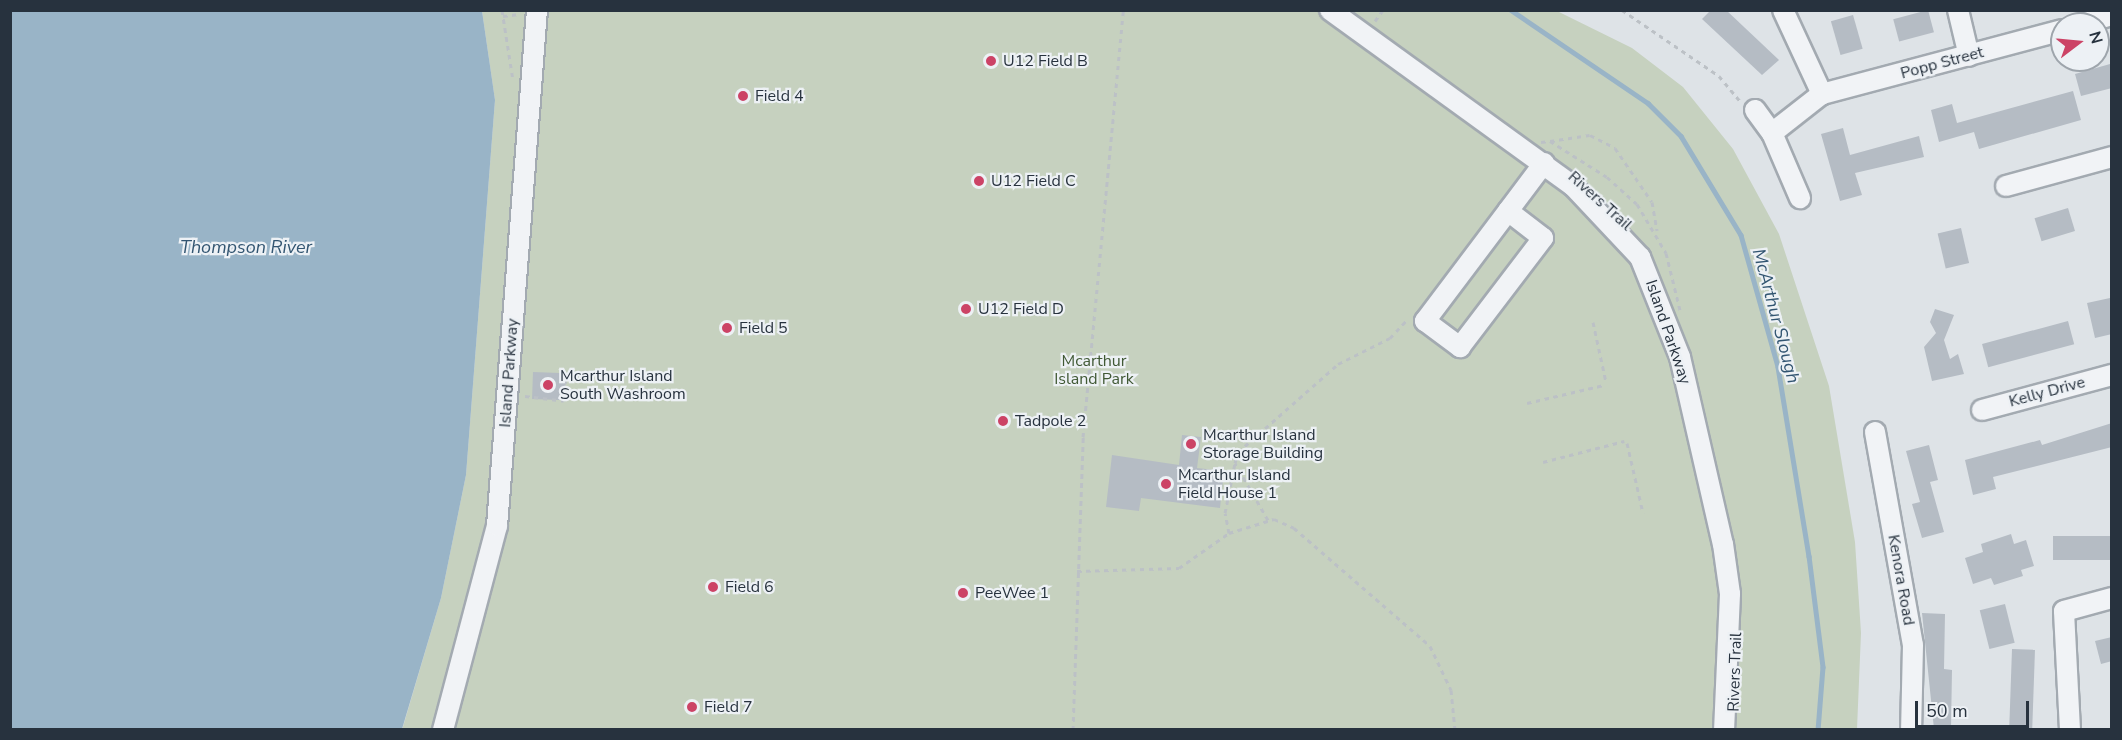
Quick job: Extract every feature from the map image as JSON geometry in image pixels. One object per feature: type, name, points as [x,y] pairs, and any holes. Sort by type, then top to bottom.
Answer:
[{"type":"street","name":"Island Parkway","points":[[443,729],[497,526],[537,10]]},
{"type":"street","name":"Island Parkway","points":[[1330,10],[1543,157],[1628,241],[1649,275],[1680,357],[1730,594],[1724,729]]},
{"type":"street","points":[[1772,133],[1822,94],[1783,10]]},
{"type":"street","points":[[1958,10],[1969,56]]},
{"type":"street","name":"Popp Street","points":[[1822,94],[2050,33]]},
{"type":"street","points":[[1751,110],[1772,133],[1800,198]]},
{"type":"street","points":[[1508,211],[1543,238],[1460,347],[1425,321],[1508,211],[1543,157]]},
{"type":"street","points":[[2006,186],[2112,157]]},
{"type":"street","name":"Kelly Drive","points":[[1982,410],[2112,375]]},
{"type":"street","name":"Kenora Road","points":[[1875,432],[1913,645],[1911,729]]},
{"type":"street","points":[[2070,729],[2064,610],[2112,598]]},
{"type":"path","points":[[502,10],[503,16],[526,10]]},
{"type":"path","points":[[1073,729],[1077,571],[1123,10]]},
{"type":"path","points":[[1371,27],[1383,10]]},
{"type":"path","points":[[1622,10],[1719,76],[1751,110]]},
{"type":"path","name":"Rivers Trail","points":[[1550,141],[1590,135],[1615,148],[1652,202],[1657,232]]},
{"type":"path","points":[[1534,144],[1543,157]]},
{"type":"path","points":[[1668,294],[1678,321]]},
{"type":"path","points":[[1229,532],[1225,513],[1235,463],[1246,441],[1295,407],[1338,364],[1390,338],[1410,316],[1425,321]]},
{"type":"path","points":[[1527,403],[1605,384],[1593,322]]},
{"type":"path","points":[[508,382],[527,399],[563,402],[566,374]]},
{"type":"path","points":[[1543,462],[1625,442],[1643,513]]},
{"type":"path","points":[[1235,463],[1268,520]]},
{"type":"path","points":[[1077,571],[1179,568],[1229,532],[1268,520],[1294,528],[1430,646],[1451,690],[1455,729]]},
{"type":"green space","name":"Mcarthur Island Park","points":[[482,11],[1557,11],[1632,48],[1683,87],[1733,149],[1779,234],[1829,386],[1855,542],[1861,633],[1857,729],[402,730],[441,598],[466,475],[495,100]]},
{"type":"water","name":"Thompson River","points":[[10,11],[482,11],[495,100],[466,475],[441,598],[402,729],[11,729]]},
{"type":"building","points":[[1711,10],[1726,10],[1779,60],[1762,75],[1702,19]]},
{"type":"building","points":[[1928,10],[1934,32],[1899,42],[1893,19]]},
{"type":"building","points":[[1853,15],[1863,49],[1841,55],[1831,21]]},
{"type":"building","points":[[2110,64],[2112,88],[2081,96],[2075,74],[2110,72]]},
{"type":"building","points":[[2073,91],[2081,120],[1979,149],[1974,132],[1939,142],[1931,110],[1952,104],[1957,123]]},
{"type":"building","points":[[1843,128],[1850,155],[1919,136],[1924,157],[1855,173],[1862,195],[1840,201],[1821,134]]},
{"type":"building","points":[[2068,208],[2075,231],[2042,241],[2035,218]]},
{"type":"building","points":[[1961,228],[1969,263],[1946,268],[1938,233]]},
{"type":"building","points":[[2110,298],[2112,334],[2095,338],[2087,303]]},
{"type":"building","points":[[1935,309],[1954,315],[1944,340],[1950,359],[1958,354],[1964,374],[1932,381],[1924,347],[1936,333],[1930,322]]},
{"type":"building","points":[[2068,321],[2074,344],[1988,367],[1982,344]]},
{"type":"building","name":"Mcarthur Island South Washroom","points":[[533,372],[566,373],[565,400],[532,399]]},
{"type":"building","points":[[2112,423],[2112,447],[1993,477],[1996,489],[1973,495],[1965,460],[2040,440],[2042,445]]},
{"type":"building","name":"Mcarthur Island Field House 1","points":[[1182,435],[1201,437],[1197,468],[1224,471],[1220,508],[1141,498],[1139,511],[1106,507],[1112,455],[1179,465]]},
{"type":"building","points":[[1929,445],[1938,480],[1930,482],[1944,532],[1922,538],[1912,504],[1920,502],[1906,451]]},
{"type":"building","points":[[2011,534],[2014,544],[2026,540],[2034,566],[2021,570],[2023,576],[1994,585],[1991,578],[1973,584],[1965,558],[1983,552],[1981,544]]},
{"type":"building","points":[[2053,536],[2112,536],[2112,560],[2053,560]]},
{"type":"building","points":[[2005,604],[2015,643],[1989,649],[1980,610]]},
{"type":"building","points":[[1922,613],[1945,614],[1944,669],[1952,670],[1951,729],[1934,729]]},
{"type":"building","points":[[2112,637],[2112,661],[2101,664],[2095,641]]},
{"type":"building","points":[[2012,649],[2035,650],[2032,730],[2009,729]]},
{"type":"waterway","name":"McArthur Slough","points":[[1511,10],[1648,103],[1681,136],[1741,235],[1778,367],[1809,556],[1823,667],[1818,730]]},
{"type":"place","name":"U12 Field B","points":[[991,61]]},
{"type":"place","name":"Field 4","points":[[743,96]]},
{"type":"place","name":"U12 Field C","points":[[979,181]]},
{"type":"place","name":"U12 Field D","points":[[966,309]]},
{"type":"place","name":"Field 5","points":[[727,328]]},
{"type":"place","name":"Mcarthur Island South Washroom","points":[[548,385]]},
{"type":"place","name":"Tadpole 2","points":[[1003,421]]},
{"type":"place","name":"Mcarthur Island Storage Building","points":[[1191,444]]},
{"type":"place","name":"Mcarthur Island Field House 1","points":[[1166,484]]},
{"type":"place","name":"Field 6","points":[[713,587]]},
{"type":"place","name":"PeeWee 1","points":[[963,593]]},
{"type":"place","name":"Field 7","points":[[692,707]]}]
